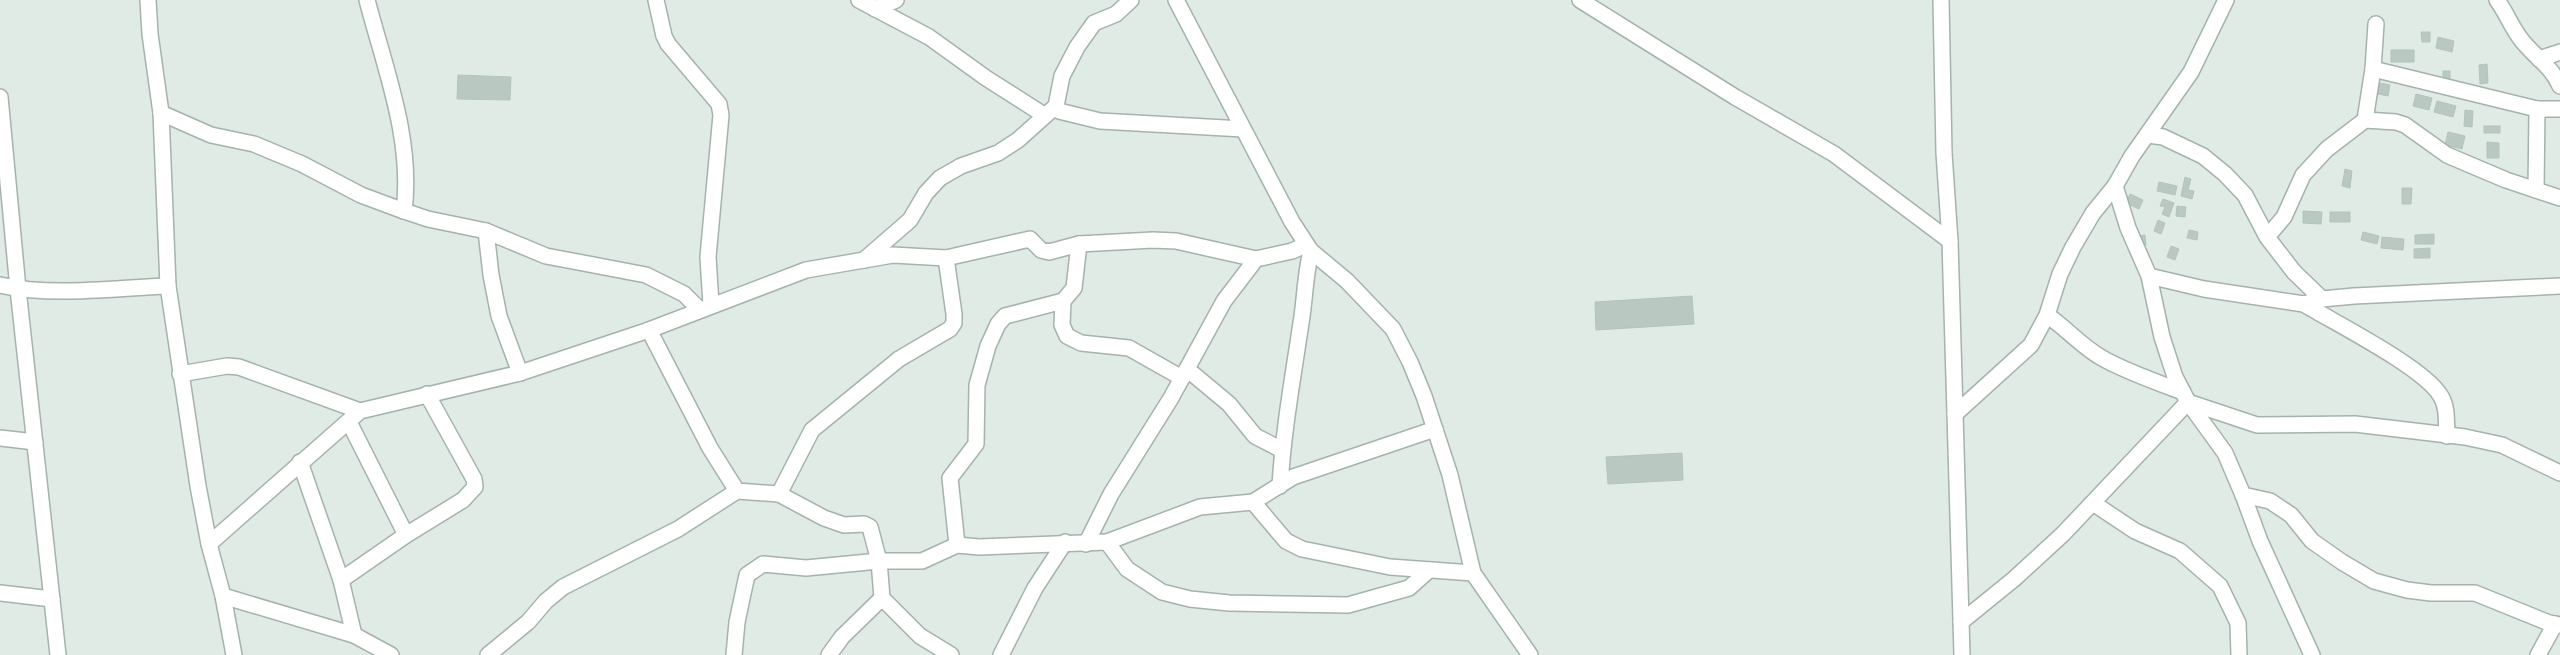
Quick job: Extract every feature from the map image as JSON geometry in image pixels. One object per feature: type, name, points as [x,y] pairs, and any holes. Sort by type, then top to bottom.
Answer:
[{"type":"street","points":[[148,0],[150,34],[161,113],[168,286],[180,374],[209,544],[224,596],[234,655]]},
{"type":"street","points":[[367,0],[405,143],[407,184],[404,211]]},
{"type":"street","points":[[656,0],[664,36],[668,44],[720,104],[721,115],[705,307]]},
{"type":"street","points":[[859,0],[929,37],[986,78],[1050,110],[1059,110],[1100,121],[1243,129]]},
{"type":"street","points":[[875,9],[896,0]]},
{"type":"street","points":[[860,262],[910,220],[926,193],[940,178],[961,166],[998,153],[1018,140],[1050,110],[1062,76],[1077,47],[1094,23],[1116,14],[1131,0]]},
{"type":"street","points":[[1176,0],[1243,129],[1309,248],[1347,281],[1393,329],[1410,362],[1435,428],[1450,475],[1473,573],[1530,655]]},
{"type":"street","points":[[1580,0],[1735,97],[1834,154],[1950,242]]},
{"type":"street","points":[[1940,0],[1944,153],[1950,242],[1962,655]]},
{"type":"street","points":[[1955,414],[2031,345],[2047,316],[2060,274],[2092,212],[2115,186],[2132,156],[2191,72],[2226,0]]},
{"type":"street","points":[[2497,0],[2520,38],[2553,71],[2560,86]]},
{"type":"street","points":[[2365,120],[2373,69],[2376,24]]},
{"type":"street","points":[[2539,59],[2560,52]]},
{"type":"street","points":[[2373,69],[2537,109],[2560,109]]},
{"type":"street","points":[[0,97],[18,289],[58,655]]},
{"type":"street","points":[[2536,190],[2537,109]]},
{"type":"street","points":[[161,113],[211,136],[254,144],[302,164],[361,195],[404,211],[428,219],[486,231],[546,256],[646,275],[705,307]]},
{"type":"street","points":[[2267,237],[2284,216],[2303,175],[2327,149],[2365,120],[2396,122],[2405,125],[2447,155],[2560,198]]},
{"type":"street","points":[[2148,135],[2163,137],[2203,156],[2226,174],[2245,195],[2267,237],[2294,272],[2322,299]]},
{"type":"street","points":[[2115,186],[2128,228],[2149,276],[2162,337],[2175,377],[2186,397],[2225,453],[2260,541],[2312,655]]},
{"type":"street","points":[[486,231],[491,275],[499,316],[520,373]]},
{"type":"street","points":[[209,544],[300,462],[355,416],[426,394],[520,373],[649,330],[806,270],[893,255],[946,258],[1030,239],[1041,250],[1049,252],[1079,244],[1120,240],[1176,241],[1256,259],[1309,248]]},
{"type":"street","points":[[957,545],[950,478],[976,444],[977,385],[988,346],[998,324],[1005,316],[1063,301],[1074,288],[1079,244]]},
{"type":"street","points":[[1280,486],[1282,450],[1306,290],[1309,248]]},
{"type":"street","points":[[779,494],[812,430],[899,358],[950,329],[954,322],[954,314],[946,258]]},
{"type":"street","points":[[1086,544],[1111,494],[1185,373],[1224,301],[1256,259]]},
{"type":"street","points":[[2149,276],[2204,288],[2304,304],[2395,358],[2438,391],[2444,405],[2447,436]]},
{"type":"street","points":[[0,285],[18,289],[83,290],[168,286]]},
{"type":"street","points":[[2304,304],[2322,299],[2559,287]]},
{"type":"street","points":[[1063,301],[1062,325],[1067,336],[1081,343],[1129,348],[1185,373],[1224,398],[1255,436],[1282,450]]},
{"type":"street","points":[[2047,316],[2063,326],[2081,344],[2101,357],[2186,397],[2256,425],[2355,424],[2447,436],[2502,445],[2560,473]]},
{"type":"street","points":[[649,330],[710,448],[737,491]]},
{"type":"street","points":[[180,374],[227,366],[239,367],[284,381],[355,416],[406,534]]},
{"type":"street","points":[[341,580],[406,534],[462,500],[476,487],[474,479],[426,394]]},
{"type":"street","points":[[1961,622],[2014,579],[2093,503],[2186,397]]},
{"type":"street","points":[[734,655],[737,622],[747,575],[763,564],[806,568],[879,561],[922,561],[957,545],[979,547],[1065,542],[1086,544],[1107,542],[1200,507],[1253,502],[1293,477],[1435,428]]},
{"type":"street","points":[[0,438],[35,442]]},
{"type":"street","points":[[300,462],[341,580],[354,635]]},
{"type":"street","points":[[488,655],[528,622],[546,601],[563,587],[678,530],[737,491],[779,494],[824,518],[844,525],[864,524],[870,528],[879,561],[882,598],[920,636],[951,655]]},
{"type":"street","points":[[2243,495],[2270,501],[2291,515],[2312,541],[2374,581],[2407,590],[2430,593],[2476,593],[2557,625],[2538,655]]},
{"type":"street","points":[[1253,502],[1286,541],[1302,549],[1390,567],[1473,573]]},
{"type":"street","points":[[2093,503],[2134,531],[2180,551],[2220,586],[2238,623],[2239,655]]},
{"type":"street","points":[[1002,655],[1035,588],[1065,542]]},
{"type":"street","points":[[1107,542],[1127,568],[1162,592],[1190,599],[1229,603],[1348,605],[1409,588],[1428,570]]},
{"type":"street","points":[[0,593],[52,600]]},
{"type":"street","points":[[224,596],[354,635],[391,655]]},
{"type":"street","points":[[829,655],[842,638],[882,598]]},
{"type":"building","points":[[2421,32],[2430,32],[2430,42],[2422,42]]},
{"type":"building","points":[[2438,37],[2454,41],[2452,52],[2436,48]]},
{"type":"building","points":[[2391,50],[2414,50],[2414,62],[2391,62]]},
{"type":"building","points":[[2487,64],[2488,83],[2480,84],[2479,65]]},
{"type":"building","points":[[2443,71],[2450,71],[2450,82],[2443,82]]},
{"type":"building","points":[[458,75],[511,77],[510,100],[457,99]]},
{"type":"building","points":[[2375,82],[2390,85],[2388,96],[2373,93]]},
{"type":"building","points":[[2416,94],[2432,98],[2429,110],[2413,106]]},
{"type":"building","points":[[2437,101],[2456,106],[2453,117],[2434,112]]},
{"type":"building","points":[[2465,110],[2473,111],[2472,127],[2464,126]]},
{"type":"building","points":[[2484,126],[2500,126],[2500,133],[2484,133]]},
{"type":"building","points":[[2448,132],[2465,136],[2462,149],[2445,145]]},
{"type":"building","points":[[2487,142],[2499,143],[2499,158],[2487,158]]},
{"type":"building","points":[[2345,169],[2352,171],[2350,188],[2342,186]]},
{"type":"building","points":[[2185,177],[2191,179],[2188,190],[2194,191],[2192,199],[2181,196]]},
{"type":"building","points":[[2159,182],[2177,186],[2175,195],[2157,191]]},
{"type":"building","points":[[2402,188],[2412,188],[2411,204],[2402,204]]},
{"type":"building","points":[[2130,194],[2143,200],[2139,209],[2126,203]]},
{"type":"building","points":[[2163,199],[2174,203],[2169,217],[2162,214],[2165,207],[2160,206]]},
{"type":"building","points":[[2177,206],[2186,207],[2185,217],[2176,216]]},
{"type":"building","points":[[2303,211],[2322,212],[2321,224],[2303,223]]},
{"type":"building","points":[[2330,212],[2350,212],[2350,222],[2330,222]]},
{"type":"building","points":[[2158,220],[2165,223],[2161,234],[2154,231]]},
{"type":"building","points":[[2189,230],[2198,232],[2197,240],[2187,238]]},
{"type":"building","points":[[2363,232],[2379,236],[2377,244],[2361,240]]},
{"type":"building","points":[[2434,234],[2434,244],[2415,244],[2415,235]]},
{"type":"building","points":[[2145,235],[2146,245],[2139,246],[2139,236]]},
{"type":"building","points":[[2382,237],[2404,239],[2403,250],[2381,248]]},
{"type":"building","points":[[2171,246],[2179,249],[2175,260],[2167,257]]},
{"type":"building","points":[[2430,248],[2430,258],[2414,258],[2414,249]]},
{"type":"building","points":[[1692,296],[1694,324],[1596,330],[1595,302]]},
{"type":"building","points":[[1682,453],[1683,480],[1608,484],[1606,457]]}]
